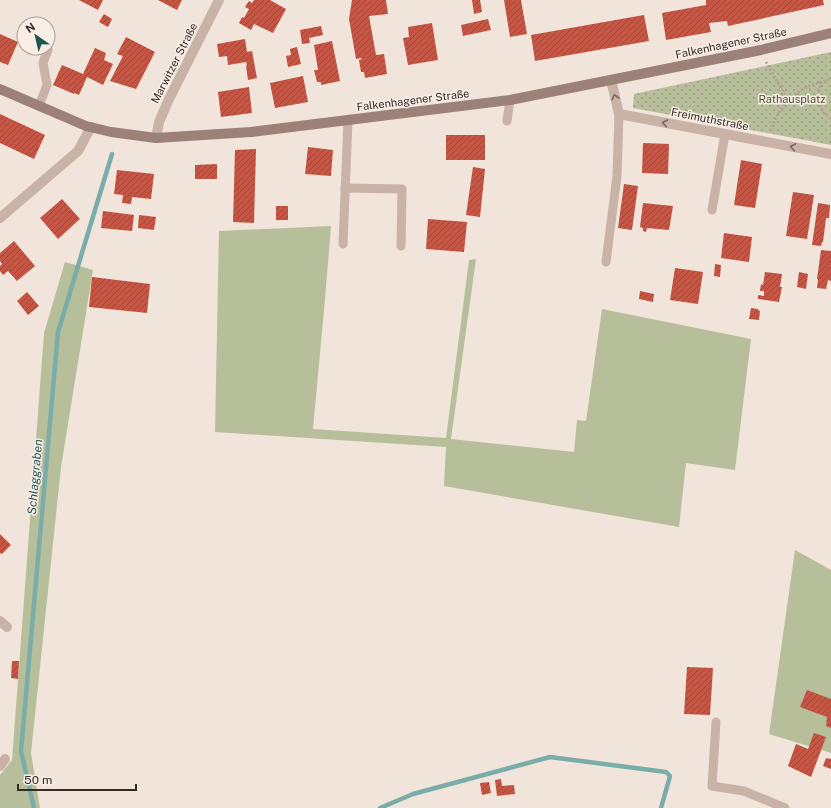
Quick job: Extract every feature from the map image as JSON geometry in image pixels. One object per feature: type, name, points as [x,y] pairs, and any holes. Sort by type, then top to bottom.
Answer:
[{"type":"main road","name":"Falkenhagener Straße","points":[[0,89],[91,127],[111,132],[156,138],[251,132],[510,100],[762,50],[831,33]]},
{"type":"street","name":"Marwitzer Straße","points":[[156,138],[158,122],[219,0]]},
{"type":"street","points":[[611,80],[619,114]]},
{"type":"street","name":"Freimuthstraße","points":[[619,114],[831,154]]},
{"type":"street","points":[[0,218],[78,151],[91,127]]},
{"type":"lane","points":[[39,106],[47,85],[43,63],[46,56]]},
{"type":"lane","points":[[507,122],[510,100]]},
{"type":"lane","points":[[606,262],[617,176],[619,114]]},
{"type":"lane","points":[[343,244],[348,120]]},
{"type":"lane","points":[[712,210],[725,134]]},
{"type":"lane","points":[[345,188],[402,189],[401,246]]},
{"type":"lane","points":[[716,722],[712,786],[744,791],[785,808]]},
{"type":"path","points":[[766,62],[788,100]]},
{"type":"path","points":[[768,143],[774,120],[788,100],[806,88],[831,79]]},
{"type":"path","points":[[822,82],[817,98],[823,112],[831,119]]},
{"type":"green space","name":"Rathausplatz","points":[[831,52],[831,145],[633,108],[634,94]]},
{"type":"green space","points":[[331,226],[313,429],[446,438],[469,260],[476,259],[451,439],[574,452],[577,420],[586,421],[602,309],[751,339],[735,470],[686,463],[679,527],[444,486],[446,447],[215,432],[219,231]]},
{"type":"green space","points":[[65,262],[93,270],[61,467],[31,753],[40,808],[0,808],[0,775],[12,760],[44,333]]},
{"type":"green space","points":[[795,550],[831,570],[831,753],[769,734]]},
{"type":"building","points":[[79,0],[103,0],[98,10]]},
{"type":"building","points":[[158,0],[182,0],[177,10]]},
{"type":"building","points":[[254,0],[270,0],[286,9],[273,33],[254,24],[251,30],[239,23],[249,9],[245,7],[249,1],[252,3]]},
{"type":"building","points":[[352,0],[386,0],[388,14],[369,16],[376,55],[384,54],[387,74],[365,78],[364,72],[361,72],[359,60],[362,59],[356,59],[349,19]]},
{"type":"building","points":[[472,0],[480,0],[482,12],[474,14]]},
{"type":"building","points":[[504,0],[521,0],[527,34],[510,37]]},
{"type":"building","points":[[706,0],[823,0],[824,5],[728,26],[727,21],[709,23],[711,32],[666,40],[662,13],[706,5]]},
{"type":"building","points":[[104,14],[112,19],[108,27],[99,22]]},
{"type":"building","points":[[644,15],[649,41],[535,61],[531,35]]},
{"type":"building","points":[[488,19],[491,30],[463,36],[461,25]]},
{"type":"building","points":[[432,23],[438,60],[408,65],[403,38],[409,37],[408,27]]},
{"type":"building","points":[[321,26],[323,35],[309,38],[310,43],[302,44],[300,30]]},
{"type":"building","points":[[0,34],[16,41],[16,47],[8,65],[0,62]]},
{"type":"building","points":[[126,37],[155,52],[136,89],[110,81],[123,56],[117,54]]},
{"type":"building","points":[[245,39],[247,52],[252,51],[257,78],[248,80],[246,62],[228,65],[227,56],[219,57],[217,44]]},
{"type":"building","points":[[332,41],[340,81],[321,85],[321,82],[317,82],[314,70],[318,70],[314,45]]},
{"type":"building","points":[[297,47],[301,64],[288,67],[286,56],[291,55],[290,49]]},
{"type":"building","points":[[95,48],[106,53],[104,60],[113,64],[103,85],[87,77],[79,95],[53,85],[62,65],[83,74]]},
{"type":"building","points":[[303,76],[308,102],[275,108],[270,83]]},
{"type":"building","points":[[249,87],[252,113],[221,117],[218,92]]},
{"type":"building","points":[[0,114],[45,135],[34,159],[0,143]]},
{"type":"building","points":[[446,135],[485,135],[485,160],[446,160]]},
{"type":"building","points":[[643,143],[669,144],[668,174],[642,173]]},
{"type":"building","points":[[308,147],[333,150],[331,176],[305,174]]},
{"type":"building","points":[[256,149],[254,223],[233,222],[235,150]]},
{"type":"building","points":[[741,160],[762,164],[755,208],[734,205]]},
{"type":"building","points":[[217,164],[217,179],[195,179],[195,165]]},
{"type":"building","points":[[473,167],[485,169],[480,217],[466,215]]},
{"type":"building","points":[[117,170],[154,174],[151,199],[132,197],[131,204],[122,203],[123,195],[114,194]]},
{"type":"building","points":[[624,184],[638,186],[632,230],[618,228]]},
{"type":"building","points":[[793,192],[814,195],[807,239],[786,236]]},
{"type":"building","points":[[62,199],[80,219],[58,239],[40,218]]},
{"type":"building","points":[[643,203],[673,206],[669,230],[647,228],[646,232],[643,231],[643,228],[640,227]]},
{"type":"building","points":[[818,203],[830,205],[829,218],[826,218],[823,242],[821,246],[812,245]]},
{"type":"building","points":[[276,206],[288,206],[288,220],[276,220]]},
{"type":"building","points":[[103,211],[134,215],[132,231],[101,228]]},
{"type":"building","points":[[139,215],[156,217],[154,230],[138,228]]},
{"type":"building","points":[[428,219],[467,222],[464,252],[426,249]]},
{"type":"building","points":[[724,233],[752,237],[749,262],[721,258]]},
{"type":"building","points":[[14,241],[35,266],[17,281],[8,271],[3,275],[0,271],[0,266],[2,264],[0,261],[0,253]]},
{"type":"building","points":[[821,250],[831,251],[831,281],[828,280],[826,289],[817,288]]},
{"type":"building","points":[[715,264],[721,265],[720,277],[714,276]]},
{"type":"building","points":[[675,268],[703,272],[698,304],[670,300]]},
{"type":"building","points":[[765,272],[782,274],[780,287],[782,287],[779,302],[758,299],[758,295],[764,296],[764,291],[760,291],[761,284],[763,285]]},
{"type":"building","points":[[799,272],[808,274],[806,289],[797,287]]},
{"type":"building","points":[[92,277],[150,284],[147,313],[89,307]]},
{"type":"building","points":[[640,291],[654,294],[653,302],[639,299]]},
{"type":"building","points":[[27,292],[39,306],[28,315],[17,301]]},
{"type":"building","points":[[751,308],[758,309],[760,311],[759,320],[749,319]]},
{"type":"building","points":[[0,534],[11,545],[2,554],[0,553]]},
{"type":"building","points":[[12,661],[19,661],[18,679],[11,678]]},
{"type":"building","points":[[687,667],[713,668],[710,715],[684,714]]},
{"type":"building","points":[[807,690],[831,699],[831,728],[826,726],[827,717],[800,707]]},
{"type":"building","points":[[814,733],[826,737],[811,777],[788,766],[796,744],[808,749]]},
{"type":"building","points":[[826,758],[831,759],[831,769],[823,766]]},
{"type":"building","points":[[501,779],[502,786],[514,785],[515,794],[497,796],[495,780]]},
{"type":"building","points":[[489,782],[491,793],[482,795],[480,783]]},
{"type":"waterway","name":"Schlaggraben","points":[[34,808],[21,751],[58,332],[112,154]]},
{"type":"waterway","points":[[380,808],[413,794],[550,757],[666,772],[670,776],[661,808]]}]
